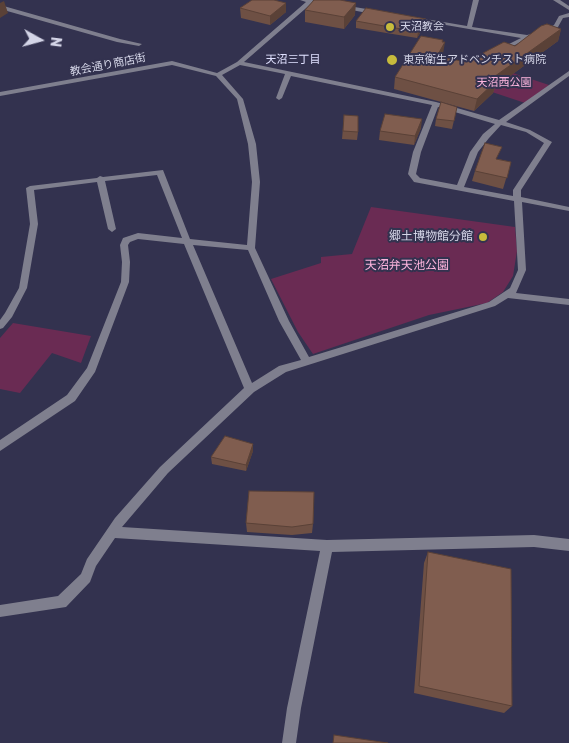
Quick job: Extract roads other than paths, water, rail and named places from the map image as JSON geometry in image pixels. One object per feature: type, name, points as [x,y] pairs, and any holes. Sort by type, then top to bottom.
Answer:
[{"type":"street","points":[[468,28],[476,0]]},
{"type":"street","points":[[556,0],[569,8]]},
{"type":"street","points":[[307,362],[284,321],[251,248],[256,182],[252,144],[240,99],[218,75],[239,63],[306,1],[329,5]]},
{"type":"street","points":[[0,7],[120,41],[139,44]]},
{"type":"street","points":[[339,7],[388,15]]},
{"type":"street","points":[[498,52],[527,37],[546,32],[556,26],[561,17],[569,15]]},
{"type":"street","points":[[408,18],[527,37]]},
{"type":"street","name":"教会通り商店街","points":[[0,94],[172,63],[205,74],[218,75]]},
{"type":"street","points":[[0,611],[61,602],[86,578],[91,563],[112,532],[164,470],[250,389],[283,369],[492,304],[514,290],[522,270],[517,190],[548,142],[528,132],[436,104],[239,63]]},
{"type":"street","points":[[279,98],[288,74]]},
{"type":"street","points":[[460,188],[474,152],[500,123],[569,74]]},
{"type":"street","points":[[436,104],[416,152],[412,174],[417,180],[569,209]]},
{"type":"street","points":[[0,326],[9,315],[23,288],[34,224],[30,188],[160,172],[250,389]]},
{"type":"street","points":[[100,178],[112,229]]},
{"type":"street","points":[[0,446],[71,398],[91,369],[125,282],[126,262],[124,245],[126,240],[138,236],[251,248]]},
{"type":"street","points":[[507,295],[569,302]]},
{"type":"street","points":[[112,532],[327,546],[534,540],[569,545]]},
{"type":"street","points":[[289,743],[294,708],[327,546]]},
{"type":"place","name":"天沼教会","points":[[390,27]]},
{"type":"place","name":"東京衛生アドベンチスト病院","points":[[392,60]]},
{"type":"place","name":"郷土博物館分館","points":[[483,237]]},
{"type":"district","name":"天沼三丁目","points":[[293,60]]},
{"type":"park label","name":"天沼西公園","points":[[504,83]]},
{"type":"park label","name":"天沼弁天池公園","points":[[407,266]]}]
